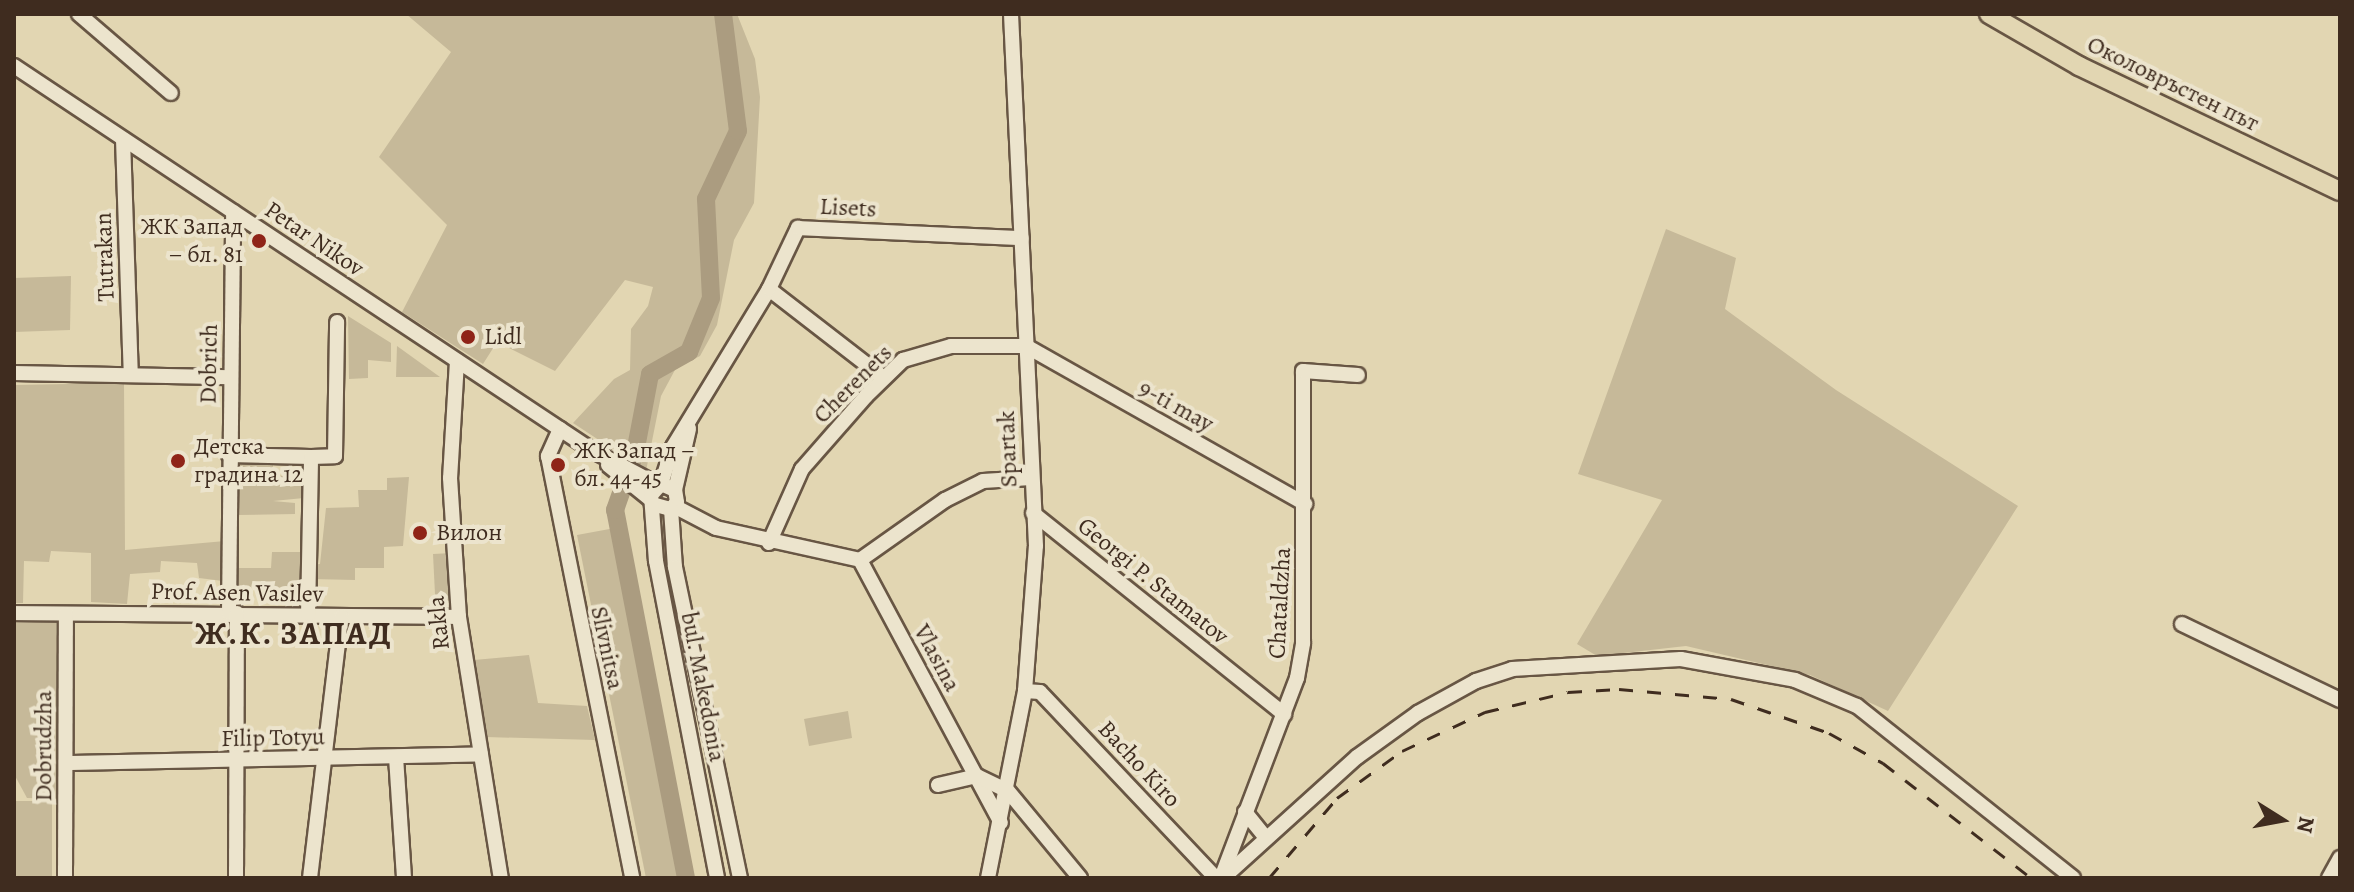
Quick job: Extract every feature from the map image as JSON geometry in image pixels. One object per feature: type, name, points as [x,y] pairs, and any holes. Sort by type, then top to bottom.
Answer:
[{"type":"main road","name":"Околовръстен път","points":[[1989,14],[2079,66],[2340,191]]},
{"type":"street","points":[[79,14],[171,93]]},
{"type":"street","name":"Spartak","points":[[988,878],[1008,791],[1025,691],[1036,546],[1011,14]]},
{"type":"street","name":"Petar Nikov","points":[[16,73],[123,139],[635,480]]},
{"type":"street","name":"Tutrakan","points":[[123,139],[131,375]]},
{"type":"street","name":"Dobrich","points":[[233,212],[229,455],[236,878]]},
{"type":"street","name":"Lisets","points":[[652,502],[669,494],[673,447],[769,289],[798,228],[1022,238]]},
{"type":"street","points":[[769,289],[884,378]]},
{"type":"street","points":[[229,455],[335,456],[337,322]]},
{"type":"street","name":"Cherenets","points":[[769,543],[802,469],[884,378],[920,353],[951,346],[1026,346]]},
{"type":"street","name":"9-ti may","points":[[1026,346],[1305,504]]},
{"type":"street","name":"Rakla","points":[[457,361],[450,478],[459,617],[501,878]]},
{"type":"street","name":"Chataldzha","points":[[1220,878],[1284,714],[1303,643],[1303,371],[1358,375]]},
{"type":"street","points":[[14,373],[231,377]]},
{"type":"street","name":"Slivnitsa","points":[[560,429],[548,456],[632,878]]},
{"type":"street","points":[[308,616],[311,457]]},
{"type":"street","points":[[635,480],[669,494],[693,515],[769,543],[860,560],[945,500],[983,481],[1031,478]]},
{"type":"street","points":[[635,480],[652,502],[669,494]]},
{"type":"street","name":"bul. Makedonia","points":[[669,494],[673,542],[740,878]]},
{"type":"street","name":"bul. Makedonia","points":[[652,502],[656,561],[717,878]]},
{"type":"street","name":"Georgi P. Stamatov","points":[[1033,513],[1284,714]]},
{"type":"street","points":[[673,542],[693,515]]},
{"type":"street","name":"Vlasina","points":[[860,560],[1001,823]]},
{"type":"street","name":"Prof. Asen Vasilev","points":[[14,613],[459,617]]},
{"type":"street","name":"Dobrudzha","points":[[65,878],[66,614]]},
{"type":"street","points":[[310,878],[327,759],[341,617]]},
{"type":"street","points":[[2182,624],[2340,700]]},
{"type":"street","points":[[1220,878],[1357,757],[1418,713],[1476,681],[1512,669],[1681,659],[1795,680],[1857,706],[2073,878]]},
{"type":"street","name":"Bacho Kiro","points":[[1025,691],[1040,692],[1220,878]]},
{"type":"street","name":"Filip Totyu","points":[[66,763],[481,754]]},
{"type":"street","points":[[396,757],[404,878]]},
{"type":"street","points":[[938,785],[977,776],[1008,791],[1080,878]]},
{"type":"street","points":[[1245,812],[1265,837]]},
{"type":"street","points":[[2329,878],[2340,858]]},
{"type":"shaded area","points":[[406,14],[737,14],[755,59],[760,97],[754,203],[734,240],[717,325],[700,356],[676,368],[661,396],[646,471],[573,423],[614,379],[630,370],[631,329],[648,306],[653,287],[625,280],[555,371],[497,342],[483,364],[402,312],[447,225],[379,157],[451,52]]},
{"type":"shaded area","points":[[1666,229],[1736,258],[1725,309],[1836,390],[2018,506],[1888,711],[1810,675],[1686,646],[1597,656],[1577,644],[1662,500],[1578,474]]},
{"type":"shaded area","points":[[71,276],[70,330],[14,332],[14,278]]},
{"type":"shaded area","points":[[348,316],[391,343],[391,362],[368,360],[368,378],[349,379]]},
{"type":"shaded area","points":[[397,346],[440,377],[396,377]]},
{"type":"shaded area","points":[[124,383],[125,550],[225,541],[223,581],[199,578],[197,563],[161,561],[160,572],[130,574],[127,604],[91,602],[91,553],[51,551],[49,562],[24,561],[23,603],[14,603],[14,385]]},
{"type":"shaded area","points":[[273,461],[273,475],[304,478],[304,498],[273,501],[295,503],[295,514],[237,515],[238,463]]},
{"type":"shaded area","points":[[409,477],[403,546],[384,547],[384,568],[355,568],[355,580],[311,579],[311,565],[320,564],[326,508],[359,507],[358,490],[387,490],[387,478]]},
{"type":"shaded area","points":[[615,528],[688,878],[646,878],[577,535]]},
{"type":"shaded area","points":[[272,552],[306,552],[306,588],[238,587],[238,568],[271,568]]},
{"type":"shaded area","points":[[452,553],[455,613],[436,614],[433,554]]},
{"type":"shaded area","points":[[14,620],[61,620],[60,799],[27,798],[14,774]]},
{"type":"shaded area","points":[[529,655],[538,703],[587,706],[595,740],[486,737],[474,660]]},
{"type":"shaded area","points":[[848,711],[852,738],[809,746],[804,719]]},
{"type":"shaded area","points":[[14,801],[52,801],[52,878],[14,878]]},
{"type":"waterway","points":[[686,878],[615,510],[635,453],[650,374],[689,352],[711,298],[706,199],[738,131],[723,14]]},
{"type":"railway","points":[[1269,878],[1337,798],[1402,751],[1485,712],[1568,692],[1619,689],[1731,699],[1829,733],[1883,763],[2031,878]]},
{"type":"place","name":"ЖК Запад – бл. 81","points":[[259,241]]},
{"type":"place","name":"Lidl","points":[[468,337]]},
{"type":"place","name":"Детска градина 12","points":[[178,461]]},
{"type":"place","name":"ЖК Запад – бл. 44-45","points":[[558,465]]},
{"type":"place","name":"Вилон","points":[[420,533]]},
{"type":"district","name":"Ж.К. ЗАПАД","points":[[294,633]]}]
